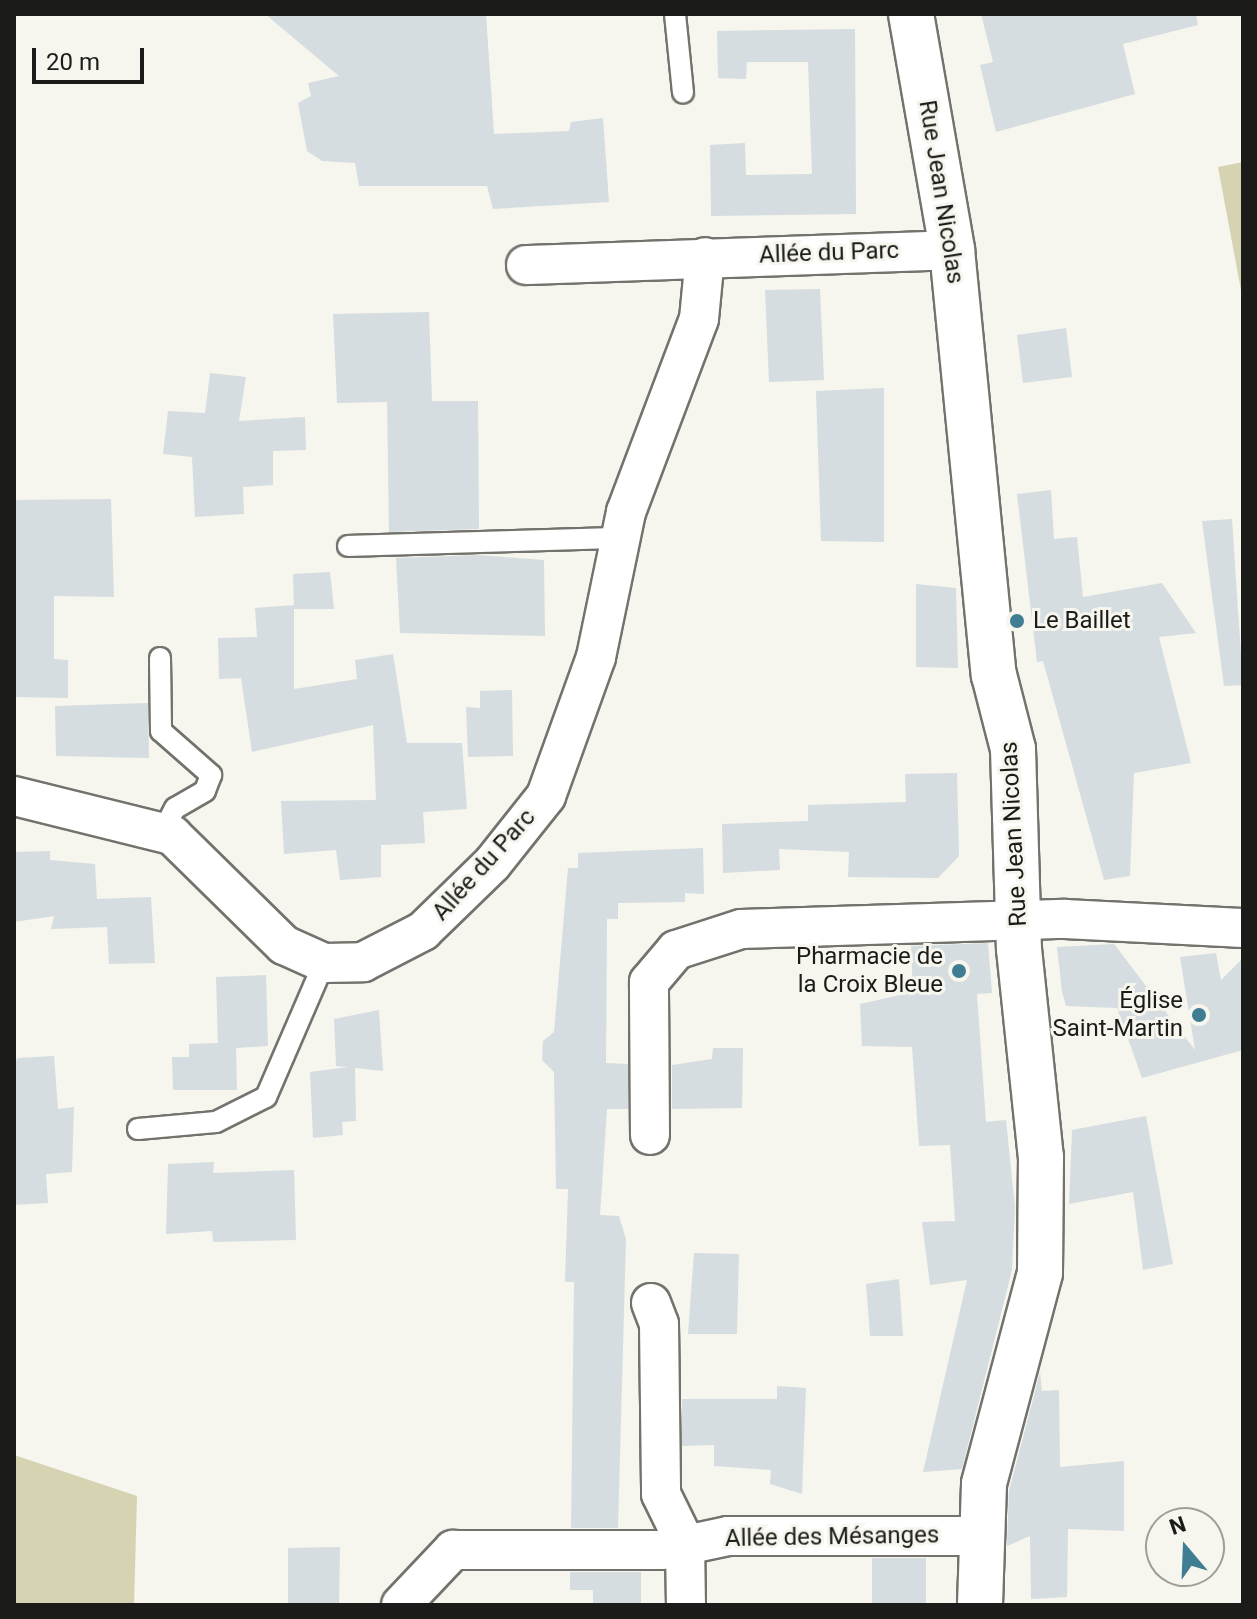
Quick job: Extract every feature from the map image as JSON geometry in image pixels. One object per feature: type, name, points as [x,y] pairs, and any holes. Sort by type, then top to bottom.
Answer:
[{"type":"street","name":"Rue Jean Nicolas","points":[[911,14],[952,250],[994,675],[1013,749],[1020,924],[1041,1157],[1040,1273],[984,1484],[979,1536],[980,1605]]},
{"type":"street","name":"Allée du Parc","points":[[526,265],[952,250]]},
{"type":"street","name":"Allée du Parc","points":[[14,796],[163,832],[284,945],[324,963],[363,962],[423,931],[492,864],[546,796],[596,657],[621,538],[699,319],[705,257]]},
{"type":"street","points":[[650,1135],[649,982],[676,950],[741,929],[1020,924],[1243,928]]},
{"type":"street","points":[[651,1303],[659,1324],[661,1494],[685,1543],[686,1605]]},
{"type":"street","name":"Allée des Mésanges","points":[[401,1605],[453,1550],[685,1543],[728,1536],[979,1536]]},
{"type":"lane","points":[[675,14],[683,93]]},
{"type":"lane","points":[[348,546],[621,538]]},
{"type":"lane","points":[[160,658],[161,731],[211,775],[205,791],[175,808],[163,832]]},
{"type":"lane","points":[[138,1129],[216,1122],[266,1097],[324,963]]},
{"type":"shaded area","points":[[1243,162],[1243,301],[1218,167]]},
{"type":"shaded area","points":[[14,1455],[137,1496],[134,1605],[14,1605]]},
{"type":"building","points":[[265,14],[486,14],[494,134],[569,131],[571,122],[603,118],[609,202],[493,209],[487,186],[359,186],[355,163],[322,161],[307,151],[298,103],[311,96],[308,83],[339,76]]},
{"type":"building","points":[[981,14],[1196,14],[1198,25],[1123,44],[1135,94],[996,132],[980,65],[993,62]]},
{"type":"building","points":[[855,29],[856,214],[711,216],[710,145],[745,143],[746,175],[812,174],[808,62],[747,62],[746,79],[718,78],[717,31]]},
{"type":"building","points":[[820,289],[824,380],[769,382],[765,290]]},
{"type":"building","points":[[429,312],[432,401],[478,401],[479,529],[389,532],[387,402],[337,403],[333,314]]},
{"type":"building","points":[[1066,328],[1072,377],[1023,383],[1017,335]]},
{"type":"building","points":[[210,373],[246,377],[239,421],[305,417],[306,450],[273,451],[273,485],[243,487],[244,514],[195,517],[192,457],[163,454],[168,411],[205,413]]},
{"type":"building","points":[[884,388],[884,542],[821,541],[816,391]]},
{"type":"building","points":[[1051,490],[1054,539],[1077,537],[1083,597],[1162,583],[1196,633],[1159,637],[1191,763],[1134,773],[1130,876],[1104,880],[1043,661],[1037,662],[1017,494]]},
{"type":"building","points":[[111,499],[114,597],[54,596],[54,659],[68,660],[68,698],[14,697],[14,500]]},
{"type":"building","points":[[1232,519],[1243,685],[1224,686],[1202,521]]},
{"type":"building","points":[[479,555],[544,560],[545,636],[400,633],[396,558]]},
{"type":"building","points":[[330,572],[334,609],[294,609],[293,574]]},
{"type":"building","points":[[916,584],[956,588],[958,668],[916,667]]},
{"type":"building","points":[[294,605],[294,689],[357,679],[355,660],[393,654],[407,743],[462,743],[467,809],[423,812],[425,843],[381,845],[381,877],[340,880],[336,850],[284,854],[281,801],[376,800],[373,725],[252,752],[241,678],[219,679],[218,638],[257,637],[255,608]]},
{"type":"building","points":[[512,690],[513,756],[468,757],[466,707],[480,708],[480,691]]},
{"type":"building","points":[[148,703],[149,758],[56,756],[55,706]]},
{"type":"building","points":[[957,773],[959,856],[938,878],[848,877],[849,852],[779,849],[780,870],[723,873],[722,824],[808,821],[808,805],[906,802],[905,774]]},
{"type":"building","points":[[703,848],[704,894],[685,893],[685,902],[618,903],[618,919],[607,919],[606,1063],[628,1064],[628,1109],[607,1109],[600,1215],[619,1216],[626,1239],[618,1528],[571,1528],[574,1282],[565,1282],[568,1189],[556,1189],[554,1072],[542,1060],[543,1041],[554,1032],[568,868],[578,868],[578,853]]},
{"type":"building","points":[[50,851],[50,860],[95,864],[97,899],[151,897],[155,963],[109,964],[107,927],[51,929],[54,916],[14,922],[14,852]]},
{"type":"building","points":[[988,943],[992,993],[977,994],[986,1122],[1006,1120],[1015,1207],[1012,1270],[962,1469],[923,1472],[967,1280],[930,1285],[922,1222],[955,1221],[950,1145],[919,1146],[912,1047],[862,1046],[860,1004],[913,992],[911,946]]},
{"type":"building","points":[[1114,944],[1195,1050],[1180,957],[1216,953],[1221,980],[1243,958],[1243,1050],[1142,1078],[1117,1008],[1066,1006],[1062,992],[1057,947]]},
{"type":"building","points":[[266,975],[268,1046],[236,1048],[237,1090],[173,1090],[172,1057],[189,1057],[189,1044],[218,1043],[216,977]]},
{"type":"building","points":[[379,1010],[383,1071],[355,1068],[356,1121],[342,1122],[343,1135],[313,1138],[310,1072],[348,1067],[336,1066],[334,1019]]},
{"type":"building","points":[[713,1048],[743,1048],[742,1108],[672,1109],[672,1065],[712,1059]]},
{"type":"building","points":[[54,1056],[58,1109],[74,1107],[72,1172],[46,1174],[48,1203],[14,1205],[14,1069],[17,1058]]},
{"type":"building","points":[[1146,1116],[1173,1264],[1143,1270],[1133,1192],[1069,1204],[1072,1130]]},
{"type":"building","points":[[214,1162],[213,1173],[294,1170],[296,1240],[213,1242],[212,1231],[166,1234],[168,1164]]},
{"type":"building","points":[[694,1253],[739,1254],[737,1334],[688,1334]]},
{"type":"building","points":[[899,1279],[903,1336],[870,1336],[866,1284]]},
{"type":"building","points":[[1040,1372],[1042,1391],[1059,1390],[1060,1467],[1124,1461],[1124,1531],[1068,1529],[1067,1597],[1031,1599],[1030,1536],[1007,1546],[1009,1491]]},
{"type":"building","points":[[777,1386],[806,1388],[802,1494],[770,1484],[771,1470],[714,1466],[714,1445],[682,1446],[682,1399],[777,1399]]},
{"type":"building","points":[[340,1547],[339,1605],[288,1605],[288,1548]]},
{"type":"building","points":[[872,1558],[926,1558],[926,1605],[872,1605]]},
{"type":"building","points":[[570,1572],[641,1572],[641,1605],[593,1605],[593,1590],[570,1590]]},
{"type":"place","name":"Le Baillet","points":[[1017,621]]},
{"type":"place","name":"Pharmacie de la Croix Bleue","points":[[959,971]]},
{"type":"place","name":"Église Saint-Martin","points":[[1199,1015]]}]
